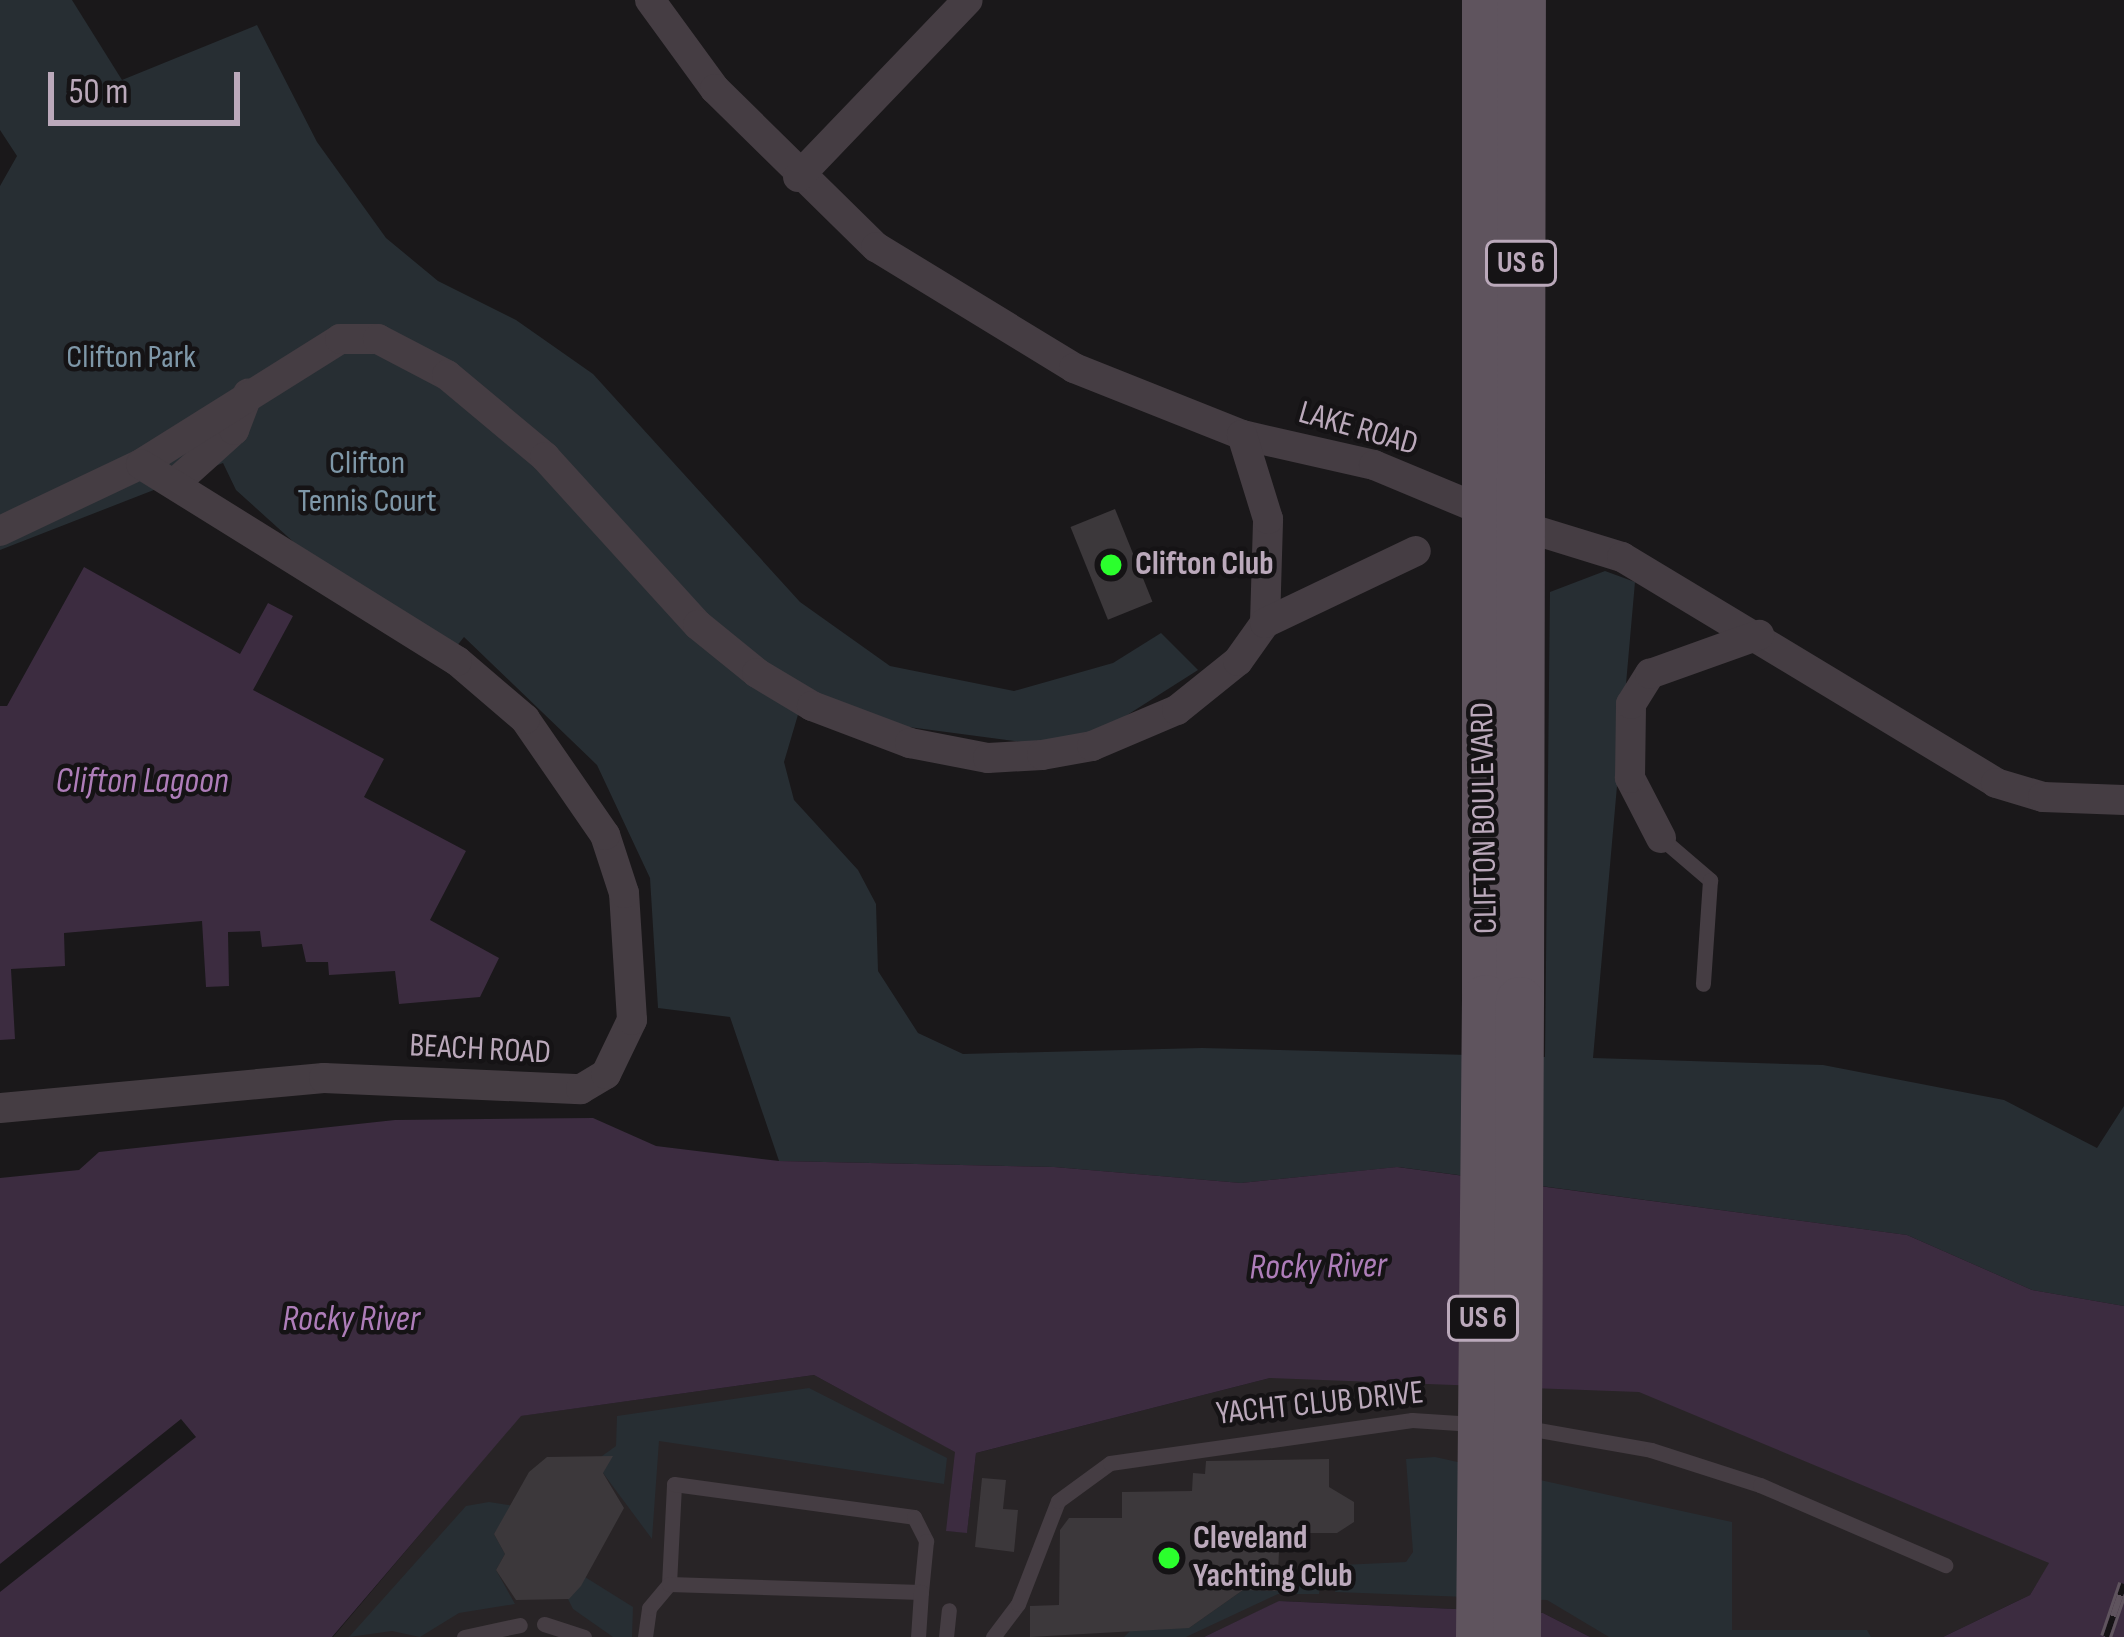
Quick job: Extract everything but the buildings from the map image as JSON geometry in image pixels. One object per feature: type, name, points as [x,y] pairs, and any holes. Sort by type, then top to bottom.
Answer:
[{"type":"main road","name":"CLIFTON BOULEVARD","points":[[1486,0],[1500,517],[1503,1000],[1517,1637]]},
{"type":"main road","name":"CLIFTON BOULEVARD","points":[[1500,517],[1522,0]]},
{"type":"main road","name":"CLIFTON BOULEVARD","points":[[1480,1637],[1503,1000]]},
{"type":"street","name":"LAKE ROAD","points":[[650,0],[716,89],[798,177],[877,247],[974,311],[1074,368],[1241,435],[1374,465],[1500,517],[1622,557],[1760,635],[1996,784],[2043,797],[2124,800]]},
{"type":"street","points":[[798,177],[968,0]]},
{"type":"street","points":[[0,531],[141,464],[340,339],[378,339],[416,354],[545,457],[698,625],[757,673],[812,706],[910,743],[988,758],[1092,746],[1209,688],[1265,623],[1416,551]]},
{"type":"street","points":[[174,484],[234,430],[248,394]]},
{"type":"street","points":[[1241,435],[1268,519],[1265,623]]},
{"type":"street","name":"BEACH ROAD","points":[[0,1108],[324,1078],[580,1089],[606,1074],[632,1020],[624,893],[604,835],[525,718],[457,661],[141,464]]},
{"type":"street","points":[[1661,838],[1630,778],[1631,704],[1650,674],[1760,635]]},
{"type":"lane","points":[[1661,838],[1710,880],[1703,985]]},
{"type":"lane","name":"YACHT CLUB DRIVE","points":[[993,1637],[1018,1604],[1058,1501],[1110,1463],[1412,1420],[1567,1430],[1652,1450],[1760,1485],[1945,1565]]},
{"type":"lane","points":[[645,1637],[649,1608],[670,1584],[674,1484],[914,1517],[926,1541],[918,1637]]},
{"type":"lane","points":[[670,1584],[921,1592]]},
{"type":"lane","points":[[946,1637],[949,1610]]},
{"type":"lane","points":[[544,1624],[584,1637]]},
{"type":"lane","points":[[464,1637],[520,1625]]},
{"type":"shaded area","points":[[814,1375],[956,1452],[947,1531],[967,1532],[976,1453],[1270,1378],[1365,1378],[1639,1391],[2050,1563],[2030,1595],[1943,1637],[1590,1637],[1543,1613],[1280,1601],[1204,1637],[333,1637],[520,1416]]},
{"type":"green space","points":[[0,0],[72,0],[122,80],[257,25],[317,142],[386,238],[438,281],[516,320],[593,374],[800,602],[890,666],[1014,691],[1113,663],[1161,633],[1198,670],[1102,731],[1037,744],[901,726],[805,691],[784,762],[794,800],[858,870],[876,904],[878,971],[918,1033],[963,1054],[1202,1048],[1545,1057],[1550,592],[1605,571],[1635,582],[1593,1058],[1823,1065],[2004,1100],[2097,1148],[2124,1106],[2124,1306],[2032,1290],[1907,1235],[1398,1167],[1241,1183],[1054,1167],[779,1161],[730,1017],[658,1008],[650,878],[597,765],[464,637],[456,647],[298,546],[236,490],[223,463],[0,550],[0,186],[17,156],[0,130]]},
{"type":"green space","points":[[809,1388],[947,1458],[944,1484],[659,1441],[652,1539],[603,1473],[602,1456],[616,1446],[617,1416]]},
{"type":"green space","points":[[1435,1457],[1732,1522],[1732,1630],[1867,1630],[1871,1637],[1609,1637],[1547,1600],[1335,1592],[1341,1565],[1406,1562],[1413,1552],[1406,1459]]},
{"type":"green space","points":[[489,1502],[514,1506],[494,1534],[505,1554],[496,1570],[515,1604],[459,1613],[420,1637],[392,1631],[349,1637],[466,1506]]},
{"type":"green space","points":[[1312,1572],[1321,1579],[1319,1594],[1278,1594],[1186,1637],[1124,1637],[1133,1628],[1189,1628],[1243,1590],[1277,1590],[1288,1573]]},
{"type":"green space","points":[[585,1577],[633,1607],[632,1637],[613,1637],[573,1609],[568,1599]]},
{"type":"water","name":"Clifton Lagoon","points":[[84,567],[240,654],[268,603],[293,616],[253,690],[384,759],[364,797],[466,851],[430,920],[499,958],[480,997],[399,1004],[395,971],[329,975],[328,962],[306,962],[302,944],[262,947],[260,931],[228,932],[229,986],[206,987],[202,921],[64,933],[65,966],[11,969],[15,1039],[0,1040],[0,706],[7,706]]},
{"type":"water","name":"Rocky River","points":[[593,1118],[656,1146],[779,1161],[1054,1167],[1241,1183],[1397,1167],[1907,1235],[2032,1290],[2124,1306],[2124,1637],[1943,1637],[2030,1595],[2049,1563],[1639,1392],[1270,1378],[976,1453],[967,1533],[946,1531],[955,1452],[814,1375],[521,1416],[332,1637],[0,1637],[0,1592],[196,1437],[181,1419],[0,1564],[0,1178],[79,1170],[99,1152],[395,1120]]},
{"type":"water","points":[[1279,1601],[1543,1613],[1590,1637],[1204,1637]]},
{"type":"railway","points":[[2106,1637],[2124,1584]]},
{"type":"place","name":"Clifton Club","points":[[1111,565]]},
{"type":"place","name":"Cleveland Yachting Club","points":[[1169,1558]]},
{"type":"park label","name":"Clifton Park","points":[[131,358]]},
{"type":"park label","name":"Clifton Tennis Court","points":[[367,483]]}]
